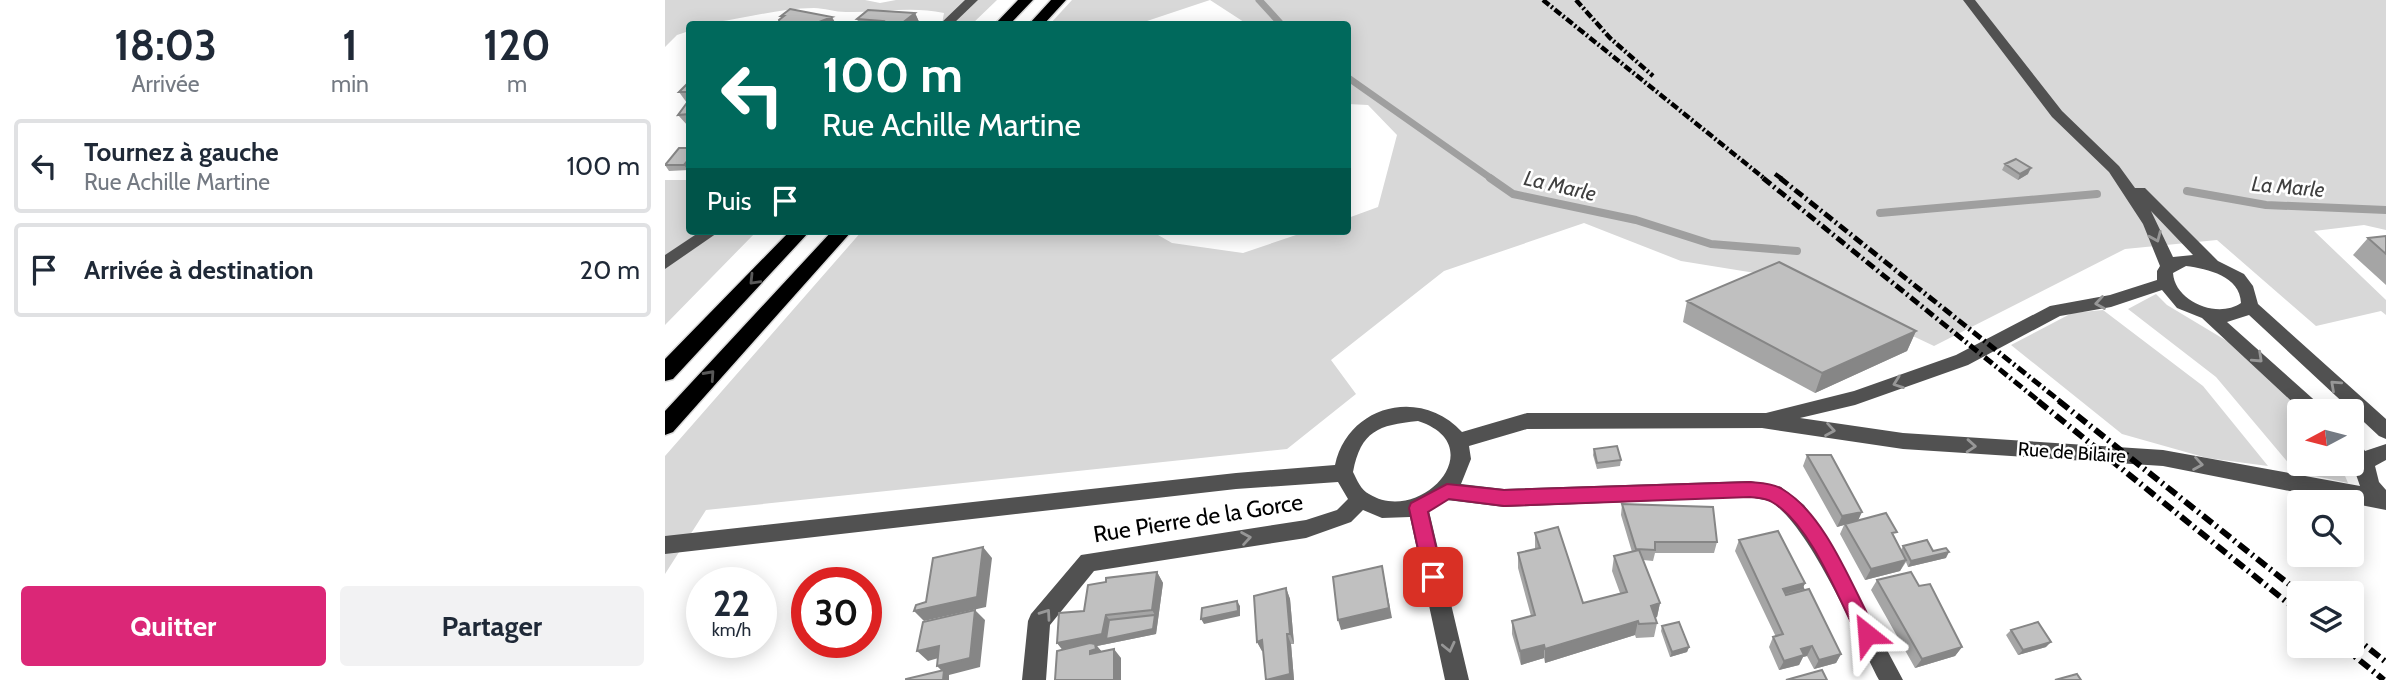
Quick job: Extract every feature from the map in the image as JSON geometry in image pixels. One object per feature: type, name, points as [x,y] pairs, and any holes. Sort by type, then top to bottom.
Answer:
[{"type":"highway","points":[[1005,21],[1026,0]]},
{"type":"highway","points":[[1039,21],[1059,0]]},
{"type":"highway","points":[[665,373],[797,235]]},
{"type":"highway","points":[[665,426],[839,235]]},
{"type":"street","points":[[949,21],[972,0]]},
{"type":"street","points":[[1969,0],[2057,114],[2114,169],[2151,223],[2176,297],[2206,313],[2301,399]]},
{"type":"street","points":[[2114,169],[2123,173],[2211,264],[2243,283],[2251,299],[2250,306],[2234,316],[2206,313]]},
{"type":"street","points":[[665,263],[706,235]]},
{"type":"street","name":"Rue de Bilaire","points":[[1762,420],[1855,398],[1962,360],[2056,310],[2111,301],[2167,274],[2186,260],[2211,264]]},
{"type":"street","points":[[2250,306],[2386,430]]},
{"type":"street","points":[[1418,414],[1443,424],[1458,441],[1462,463],[1447,491],[1418,508],[1391,511],[1360,500],[1343,473],[1346,449],[1359,431],[1385,416],[1418,414]]},
{"type":"street","name":"Rue de Bilaire","points":[[1458,441],[1527,421],[1762,420],[1903,441],[2164,458],[2383,501]]},
{"type":"street","points":[[2383,501],[2365,475],[2365,465],[2370,457],[2386,452]]},
{"type":"street","points":[[665,545],[1222,483],[1343,473]]},
{"type":"street","points":[[1447,491],[1504,498],[1750,489],[1774,493],[1797,510],[1818,541],[1891,680]]},
{"type":"street","name":"Rue Pierre de la Gorce","points":[[1034,680],[1039,621],[1088,562],[1306,529],[1344,516],[1360,500]]},
{"type":"street","points":[[1418,508],[1457,680]]},
{"type":"shaded area","points":[[665,0],[865,0],[880,3],[896,0],[997,0],[975,21],[943,21],[944,13],[932,11],[846,12],[818,8],[783,10],[725,21],[686,21],[686,32],[677,35],[665,47]]},
{"type":"shaded area","points":[[1072,0],[1210,0],[1147,21],[1053,21]]},
{"type":"shaded area","points":[[1210,0],[2386,0],[2386,230],[2364,225],[2314,231],[2386,300],[2386,315],[2381,311],[2316,326],[2217,240],[2125,249],[1934,346],[1792,279],[1681,261],[1584,223],[1444,271],[1331,360],[1356,394],[1287,449],[706,510],[665,574],[665,456],[858,235],[1158,235],[1172,243],[1243,253],[1296,235],[1351,235],[1351,217],[1378,207],[1397,135],[1368,105],[1351,104],[1351,21],[1242,21]]},
{"type":"shaded area","points":[[665,180],[686,180],[686,235],[753,235],[665,325]]},
{"type":"shaded area","points":[[2156,294],[2167,305],[2232,344],[2290,399],[2287,399],[2287,461],[2216,377],[2128,309]]},
{"type":"shaded area","points":[[2103,310],[2203,386],[2268,466],[2207,458],[2122,434],[2011,345],[2072,313]]},
{"type":"shaded area","points":[[2315,476],[2345,476],[2348,483]]},
{"type":"building","points":[[790,9],[832,17],[822,21],[779,21],[784,16],[781,16]]},
{"type":"building","points":[[868,10],[915,13],[905,21],[857,19]]},
{"type":"building","points":[[686,104],[686,114],[678,115]]},
{"type":"building","points":[[679,148],[686,148],[684,165],[665,165]]},
{"type":"building","points":[[2016,159],[2031,168],[2020,174],[2005,164]]},
{"type":"building","points":[[2386,236],[2386,254],[2368,238]]},
{"type":"building","points":[[1779,262],[1916,331],[1822,373],[1687,301]]},
{"type":"building","points":[[1617,446],[1621,460],[1597,463],[1594,449]]},
{"type":"building","points":[[1807,455],[1831,455],[1862,512],[1842,516]]},
{"type":"building","points":[[1622,504],[1713,507],[1717,542],[1655,542],[1655,550],[1636,549]]},
{"type":"building","points":[[1886,513],[1897,532],[1892,533],[1906,560],[1871,569],[1845,524]]},
{"type":"building","points":[[1558,527],[1583,603],[1627,592],[1614,556],[1639,550],[1660,603],[1651,606],[1657,623],[1639,624],[1638,621],[1545,649],[1544,645],[1520,651],[1512,621],[1535,615],[1518,553],[1540,548],[1535,533]]},
{"type":"building","points":[[1778,531],[1805,583],[1783,589],[1786,595],[1809,589],[1841,654],[1819,660],[1812,646],[1801,649],[1804,655],[1784,661],[1773,637],[1783,634],[1739,540]]},
{"type":"building","points":[[1927,540],[1933,551],[1946,548],[1949,552],[1911,561],[1903,546]]},
{"type":"building","points":[[983,547],[977,597],[914,611],[916,605],[926,602],[933,558]]},
{"type":"building","points":[[1382,566],[1389,608],[1338,620],[1333,577]]},
{"type":"building","points":[[1157,572],[1152,610],[1106,615],[1102,634],[1057,643],[1059,613],[1084,611],[1088,585],[1106,582],[1106,578]]},
{"type":"building","points":[[1911,572],[1919,586],[1930,584],[1962,647],[1922,659],[1877,580]]},
{"type":"building","points":[[1286,588],[1290,674],[1266,680],[1262,640],[1257,642],[1254,596]]},
{"type":"building","points":[[1803,588],[1804,590],[1786,595],[1785,593]]},
{"type":"building","points":[[1237,601],[1238,611],[1201,619],[1202,608]]},
{"type":"building","points":[[975,610],[970,658],[937,666],[939,646],[917,651],[923,622]]},
{"type":"building","points":[[1155,615],[1153,629],[1106,639],[1109,620]]},
{"type":"building","points":[[1679,622],[1689,647],[1672,652],[1662,626]]},
{"type":"building","points":[[2038,622],[2051,642],[2023,650],[2011,630]]},
{"type":"building","points":[[1095,644],[1096,649],[1090,651],[1090,654],[1114,649],[1114,680],[1055,680],[1057,651]]},
{"type":"building","points":[[944,670],[943,680],[906,680],[906,679]]},
{"type":"building","points":[[1822,670],[1827,680],[1786,680]]},
{"type":"building","points":[[2077,674],[2081,680],[2055,680]]},
{"type":"waterway","name":"La Marle","points":[[1259,0],[1278,21]]},
{"type":"waterway","name":"La Marle","points":[[1351,80],[1492,179]]},
{"type":"waterway","name":"La Marle","points":[[1490,178],[1513,194],[1636,220],[1711,244],[1797,251]]},
{"type":"waterway","name":"La Marle","points":[[2187,191],[2266,205],[2386,210]]},
{"type":"waterway","name":"La Marle","points":[[1880,213],[2097,194]]},
{"type":"railway","points":[[1543,0],[1765,179]]},
{"type":"railway","points":[[1576,0],[1610,38],[1653,76]]},
{"type":"railway","points":[[1775,174],[1782,179]]},
{"type":"railway","points":[[1763,178],[2040,402]]},
{"type":"railway","points":[[1780,178],[2061,402]]},
{"type":"railway","points":[[2038,401],[2287,602]]},
{"type":"railway","points":[[2059,401],[2287,583]]},
{"type":"railway","points":[[2364,645],[2386,662]]},
{"type":"railway","points":[[2357,658],[2384,680]]},
{"type":"route","points":[[1433,577],[1418,508],[1447,491],[1504,498],[1750,489],[1774,493],[1797,510],[1818,541],[1867,634]]}]
